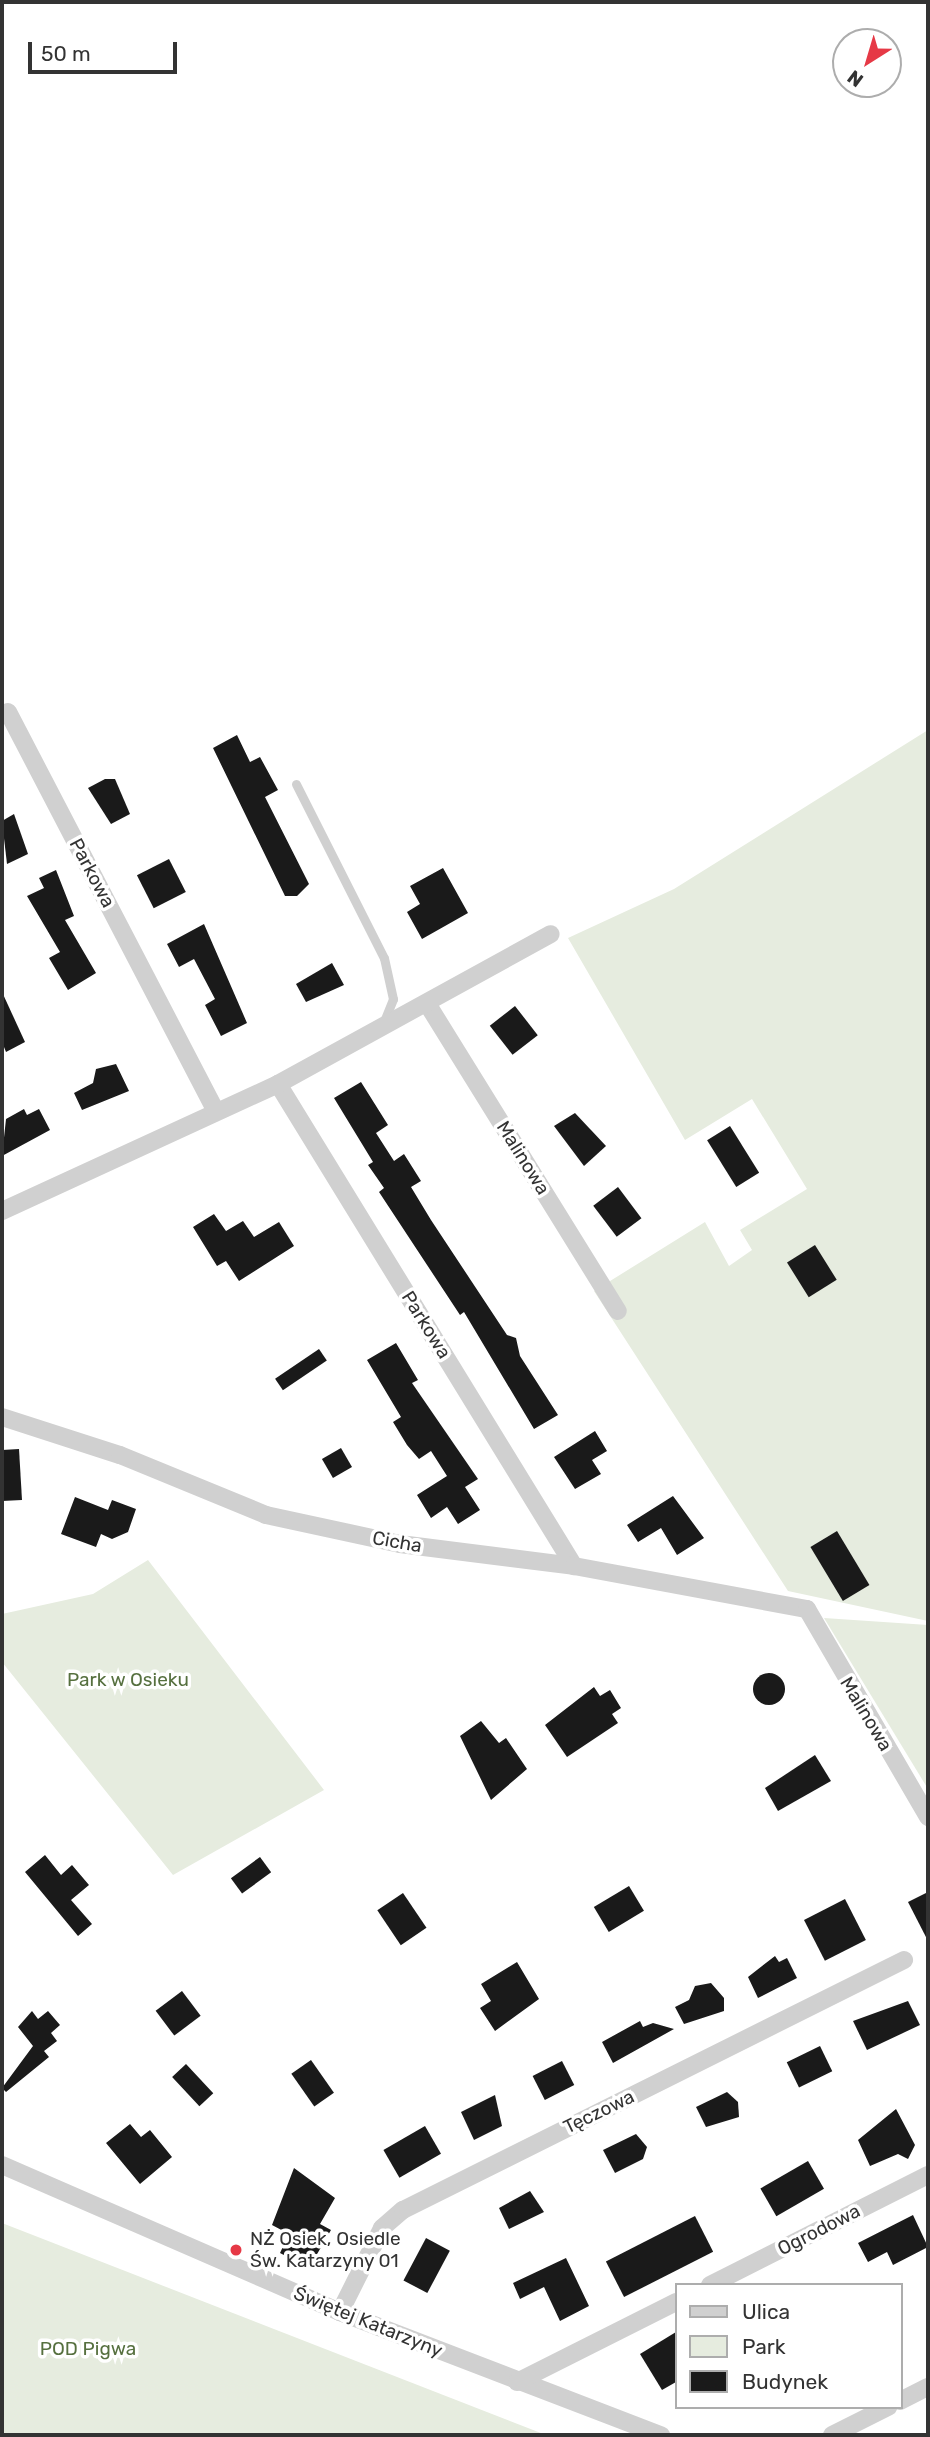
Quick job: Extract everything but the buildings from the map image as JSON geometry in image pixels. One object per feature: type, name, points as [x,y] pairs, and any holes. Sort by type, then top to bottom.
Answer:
[{"type":"street","name":"Parkowa","points":[[8,712],[215,1109]]},
{"type":"street","points":[[2,1211],[215,1109],[278,1084],[428,1005],[551,934]]},
{"type":"street","name":"Malinowa","points":[[428,1005],[618,1311]]},
{"type":"street","name":"Parkowa","points":[[278,1084],[574,1566]]},
{"type":"street","name":"Cicha","points":[[2,1417],[120,1455],[242,1509],[400,1544],[574,1566],[807,1609]]},
{"type":"street","name":"Malinowa","points":[[807,1609],[928,1817]]},
{"type":"street","name":"Tęczowa","points":[[340,2312],[382,2228],[403,2210],[904,1960]]},
{"type":"street","name":"Świętej Katarzyny","points":[[2,2165],[340,2312],[517,2382],[662,2435]]},
{"type":"street","name":"Ogrodowa","points":[[714,2283],[928,2175]]},
{"type":"street","points":[[517,2382],[674,2303]]},
{"type":"street","points":[[902,2400],[928,2387]]},
{"type":"street","points":[[832,2435],[884,2409]]},
{"type":"lane","points":[[296,784],[384,958],[393,999],[381,1029]]},
{"type":"green space","points":[[928,730],[928,1621],[788,1591],[594,1291],[705,1222],[729,1266],[752,1250],[740,1230],[807,1189],[752,1099],[685,1140],[568,938],[674,889]]},
{"type":"green space","name":"Park w Osieku","points":[[148,1560],[324,1790],[173,1875],[2,1662],[2,1614],[93,1594]]},
{"type":"green space","points":[[824,1618],[928,1625],[928,1789]]},
{"type":"green space","name":"POD Pigwa","points":[[2,2223],[546,2435],[2,2435]]},
{"type":"place","name":"NŻ Osiek, Osiedle Św. Katarzyny 01","points":[[236,2250]]}]
